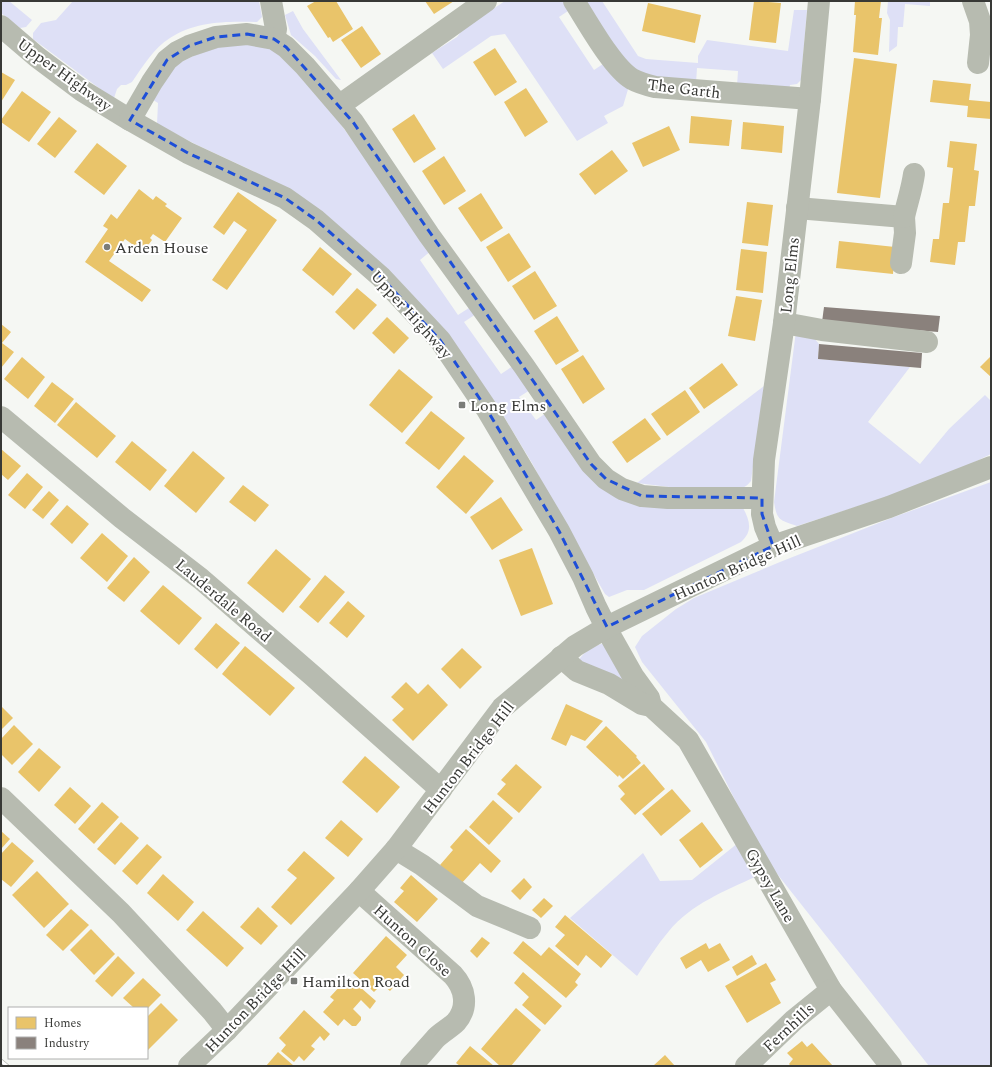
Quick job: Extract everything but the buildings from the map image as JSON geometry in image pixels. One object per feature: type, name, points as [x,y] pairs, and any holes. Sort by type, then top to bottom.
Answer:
[{"type":"street","points":[[271,1],[276,28],[274,39]]},
{"type":"street","points":[[340,105],[486,1]]},
{"type":"street","name":"The Garth","points":[[574,1],[615,63],[631,78],[642,84],[655,87],[810,99]]},
{"type":"street","name":"Long Elms","points":[[773,546],[765,527],[762,514],[764,460],[784,323],[810,99],[819,1]]},
{"type":"street","points":[[973,1],[980,21],[973,35],[978,63]]},
{"type":"street","name":"Upper Highway","points":[[1,26],[36,57],[81,90],[130,120],[188,153],[285,198],[316,220],[381,277],[440,340],[486,408],[559,531],[607,628]]},
{"type":"street","name":"Upper Highway","points":[[130,120],[141,99],[168,60],[188,46],[216,37],[247,34],[274,39],[286,47],[305,66],[353,122],[429,235],[524,366],[591,464],[606,479],[622,490],[642,496],[684,498],[762,498]]},
{"type":"street","points":[[902,263],[905,233],[904,217],[906,205],[911,193],[914,174]]},
{"type":"street","points":[[797,208],[904,217]]},
{"type":"street","points":[[784,323],[822,330],[927,342]]},
{"type":"street","name":"Lauderdale Road","points":[[1,417],[122,518],[201,580],[313,676],[441,790]]},
{"type":"street","name":"Hunton Bridge Hill","points":[[190,1066],[227,1030],[359,891],[396,849],[502,708],[575,646],[607,628],[773,546],[889,507],[991,467]]},
{"type":"street","name":"Gypsy Lane","points":[[607,628],[633,676],[649,698],[651,706]]},
{"type":"street","name":"Gypsy Lane","points":[[561,657],[577,671],[609,684],[642,704],[651,706],[688,740],[831,990],[891,1066]]},
{"type":"street","points":[[1,798],[121,913],[212,1011],[227,1030]]},
{"type":"street","points":[[396,849],[422,865],[477,906],[530,928]]},
{"type":"street","name":"Hunton Close","points":[[359,891],[453,974],[460,982],[464,992],[464,1004],[456,1022],[437,1037],[411,1066]]},
{"type":"street","name":"Fernhills","points":[[746,1066],[794,1020],[831,990]]},
{"type":"highlighted area","points":[[247,34],[274,39],[286,47],[353,122],[591,464],[606,479],[642,496],[762,498],[762,514],[773,546],[607,627],[559,531],[486,408],[440,340],[381,277],[316,220],[285,198],[188,153],[130,120],[167,60],[189,46],[216,37]]},
{"type":"shaded area","points":[[1,1],[9,1],[32,20],[26,27],[20,28],[1,13]]},
{"type":"shaded area","points":[[73,1],[259,1],[262,17],[257,22],[212,23],[180,32],[159,47],[132,82],[126,85],[121,85],[117,89],[114,98],[33,39],[33,33],[41,23],[56,20]]},
{"type":"shaded area","points":[[505,1],[566,1],[571,9],[559,17],[594,70],[606,62],[629,86],[623,106],[604,116],[608,123],[577,141],[505,34],[491,36],[443,69],[432,53],[457,37],[464,28]]},
{"type":"shaded area","points":[[584,1],[602,1],[638,56],[646,59],[698,63],[698,56],[707,40],[788,51],[794,10],[807,10],[801,80],[797,84],[790,85],[789,89],[737,86],[738,71],[697,68],[696,83],[658,80],[630,68]]},
{"type":"shaded area","points":[[888,1],[930,1],[930,6],[905,4],[903,27],[898,27],[897,46],[889,52],[890,20],[887,13]]},
{"type":"shaded area","points":[[293,11],[303,29],[341,80],[336,79],[315,56],[291,35],[285,15]]},
{"type":"shaded area","points":[[219,43],[272,46],[302,71],[432,250],[420,260],[458,315],[472,306],[476,314],[464,322],[501,374],[513,366],[530,390],[519,397],[536,420],[546,413],[603,485],[743,508],[749,522],[749,530],[745,538],[741,542],[644,590],[627,590],[609,597],[605,594],[559,514],[532,463],[495,402],[447,334],[253,171],[195,144],[157,124],[158,103],[150,98],[173,66]]},
{"type":"shaded area","points":[[796,331],[814,338],[819,344],[818,359],[910,367],[868,422],[920,464],[949,429],[985,395],[991,401],[991,454],[950,474],[899,493],[797,526],[783,521],[776,513],[774,502]]},
{"type":"shaded area","points":[[764,386],[751,481],[748,485],[735,489],[669,487],[637,483]]},
{"type":"shaded area","points":[[991,482],[991,1066],[929,1066],[763,856],[706,742],[642,662],[635,647],[642,636],[676,609],[694,598],[894,517]]},
{"type":"shaded area","points":[[606,643],[622,672],[623,681],[578,662],[580,658],[590,649]]},
{"type":"shaded area","points":[[738,843],[755,877],[720,893],[688,913],[665,936],[637,976],[570,918],[643,853],[660,881],[692,880]]},
{"type":"railway","points":[[1,1061],[7,1066]]},
{"type":"place","name":"Arden House","points":[[107,247]]},
{"type":"place","name":"Long Elms","points":[[462,405]]},
{"type":"place","name":"Hamilton Road","points":[[294,981]]}]
